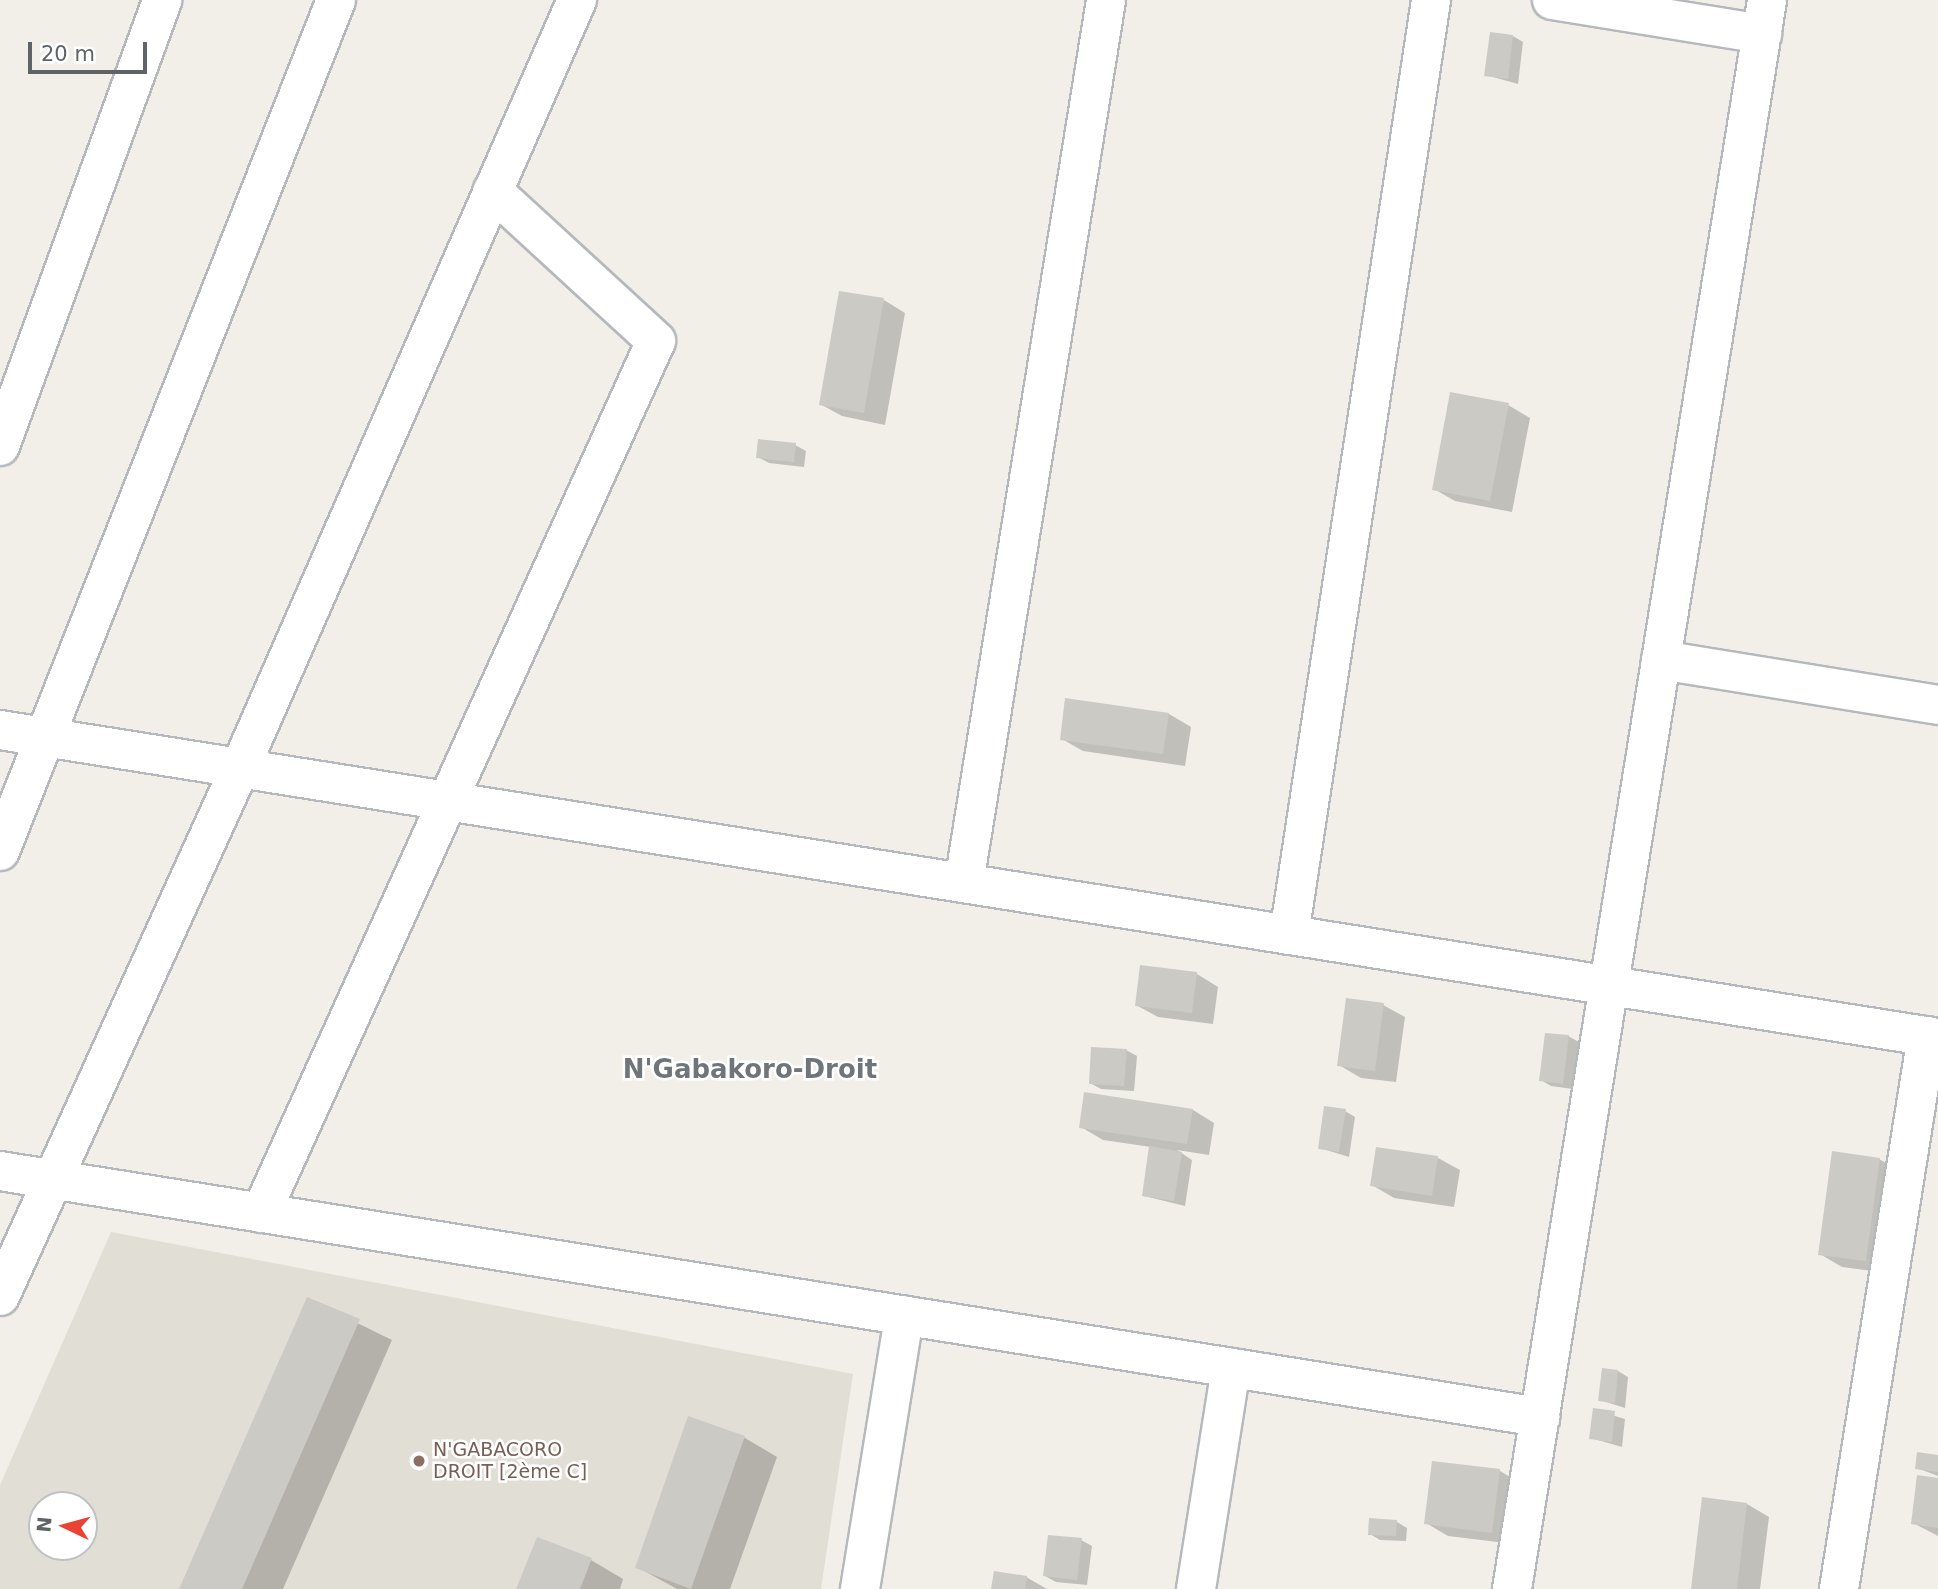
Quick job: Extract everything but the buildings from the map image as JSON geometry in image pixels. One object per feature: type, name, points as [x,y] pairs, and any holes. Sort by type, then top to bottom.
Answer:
[{"type":"street","points":[[0,446],[162,0]]},
{"type":"street","points":[[0,851],[336,0]]},
{"type":"street","points":[[0,1296],[240,768],[577,0]]},
{"type":"street","points":[[964,883],[1106,0]]},
{"type":"street","points":[[1289,935],[1431,0]]},
{"type":"street","points":[[1512,1589],[1765,17],[1552,0]]},
{"type":"street","points":[[261,1213],[656,341],[492,191]]},
{"type":"street","points":[[1661,660],[1938,705]]},
{"type":"street","points":[[0,730],[1933,1037],[1839,1589]]},
{"type":"street","points":[[0,1171],[1540,1418]]},
{"type":"street","points":[[860,1589],[904,1316]]},
{"type":"street","points":[[1196,1589],[1231,1368]]},
{"type":"shaded area","points":[[111,1232],[853,1374],[821,1589],[0,1589],[0,1485]]},
{"type":"place","name":"N'GABACORO DROIT [2ème C]","points":[[419,1461]]},
{"type":"district","name":"N'Gabakoro-Droit","points":[[750,1070]]}]
